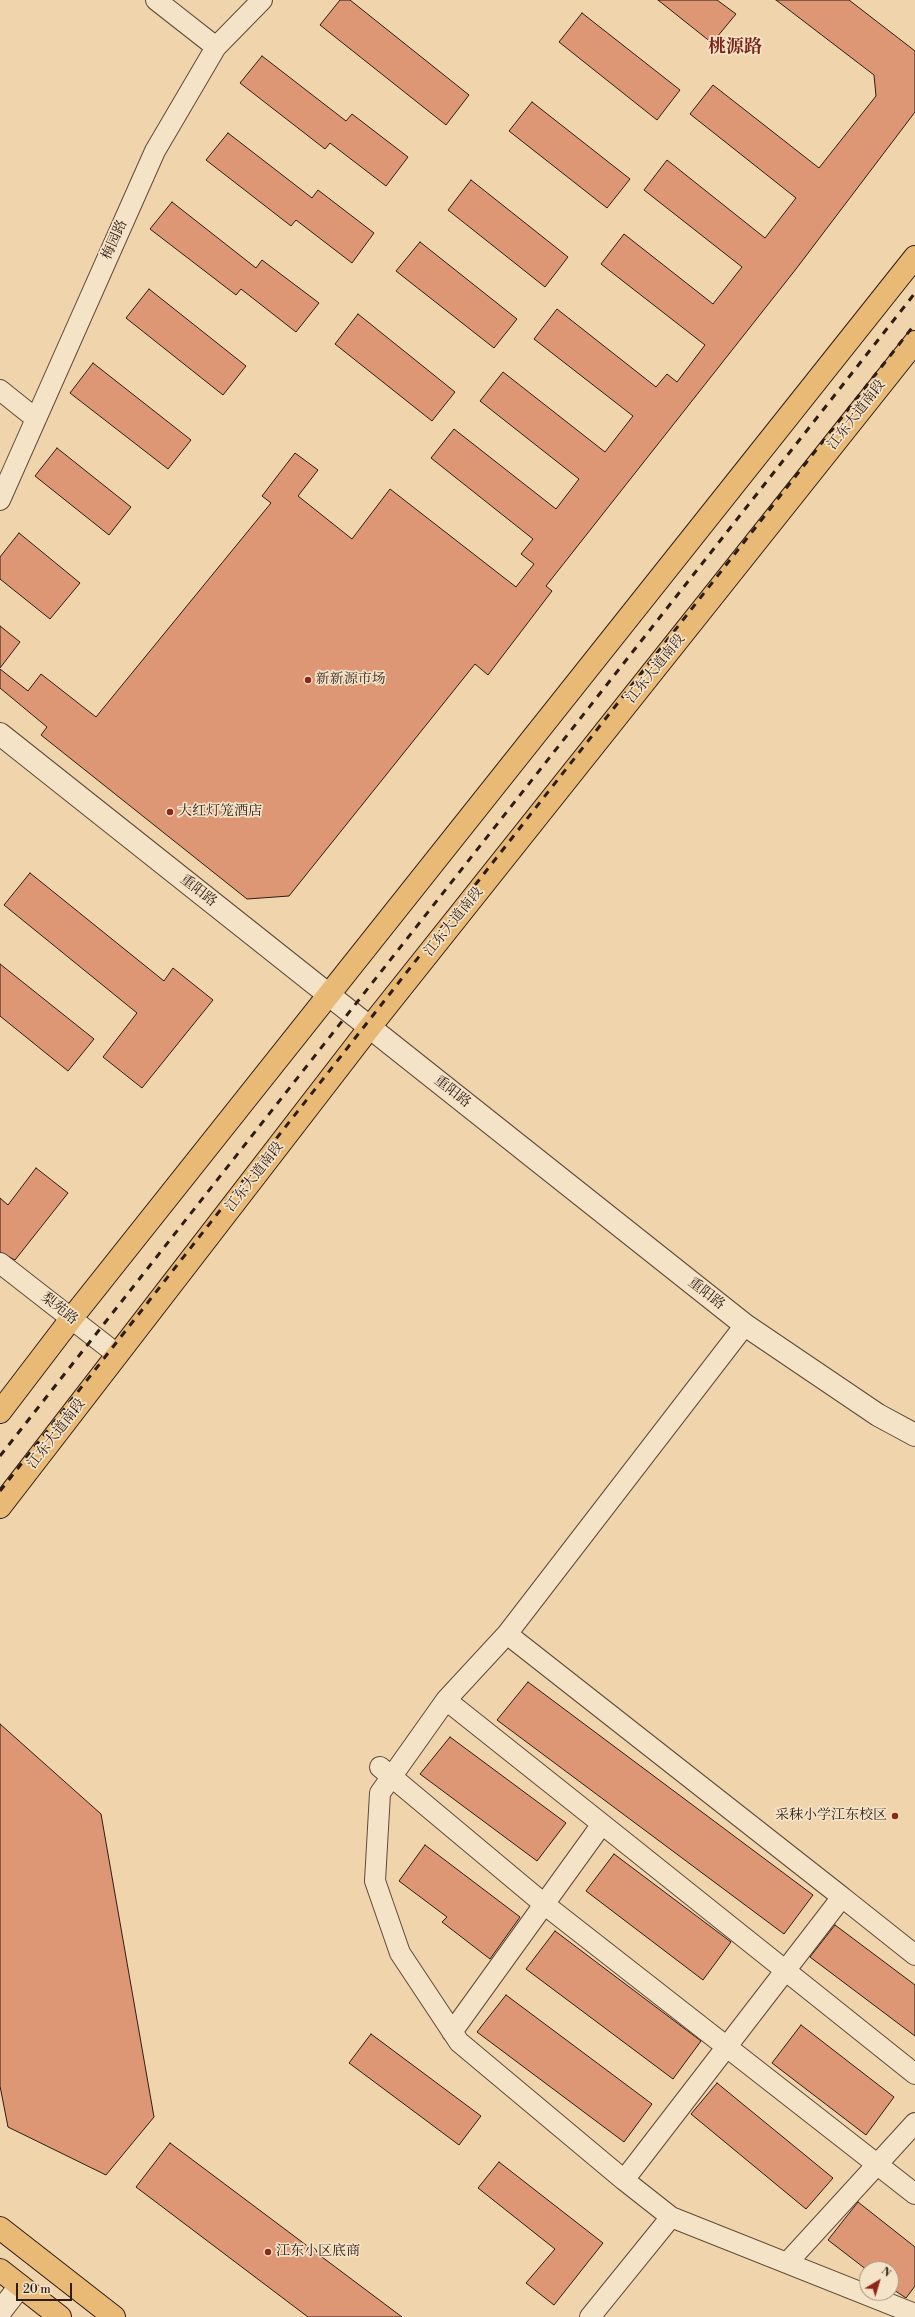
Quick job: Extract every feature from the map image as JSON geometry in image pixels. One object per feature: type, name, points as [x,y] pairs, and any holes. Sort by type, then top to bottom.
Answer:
[{"type":"main road","points":[[0,1412],[71,1319],[915,257]]},
{"type":"main road","name":"江东大道南段","points":[[0,1507],[370,1027],[915,342]]},
{"type":"main road","points":[[0,2228],[114,2317]]},
{"type":"main road","points":[[0,2270],[60,2317]]},
{"type":"street","points":[[156,0],[216,47]]},
{"type":"street","name":"梅园路","points":[[0,500],[35,418],[156,151],[216,47],[262,0]]},
{"type":"street","points":[[0,390],[35,418]]},
{"type":"street","name":"重阳路","points":[[0,734],[744,1325],[878,1415],[915,1435]]},
{"type":"street","name":"梨苑路","points":[[0,1263],[118,1355]]},
{"type":"street","points":[[744,1325],[507,1634],[446,1700],[385,1772],[380,1793],[375,1881],[400,1953],[459,2042],[624,2180],[671,2217],[915,2314]]},
{"type":"street","points":[[507,1634],[915,1955]]},
{"type":"street","points":[[446,1700],[786,1969],[915,2074]]},
{"type":"street","points":[[385,1772],[544,1904],[915,2194]]},
{"type":"street","points":[[452,2032],[602,1824]]},
{"type":"street","points":[[624,2180],[842,1897]]},
{"type":"street","points":[[786,2263],[878,2166],[915,2123]]},
{"type":"street","points":[[590,2317],[671,2217]]},
{"type":"street","points":[[0,2312],[20,2286]]},
{"type":"building","points":[[340,0],[350,0],[469,95],[446,125],[320,25]]},
{"type":"building","points":[[658,0],[717,0],[736,14],[712,43]]},
{"type":"building","points":[[776,0],[849,0],[915,51],[915,112],[796,269],[546,586],[552,591],[488,675],[475,664],[289,896],[247,899],[41,735],[47,727],[0,688],[0,669],[28,691],[41,674],[96,717],[271,503],[262,496],[295,453],[318,470],[298,496],[352,539],[390,489],[516,587],[534,564],[521,554],[533,539],[431,458],[454,429],[556,509],[579,479],[480,401],[503,372],[605,452],[633,416],[534,339],[557,309],[656,387],[667,374],[677,382],[705,345],[601,264],[624,234],[713,304],[742,267],[644,190],[667,160],[765,238],[796,198],[690,114],[713,85],[819,168],[876,96],[874,75]]},
{"type":"building","points":[[582,13],[680,90],[657,120],[559,42]]},
{"type":"building","points":[[262,56],[346,121],[352,114],[408,157],[386,186],[330,143],[325,149],[240,83]]},
{"type":"building","points":[[532,102],[630,179],[607,208],[509,131]]},
{"type":"building","points":[[228,133],[312,198],[318,190],[374,233],[352,263],[296,220],[291,226],[206,160]]},
{"type":"building","points":[[471,180],[568,257],[545,287],[448,210]]},
{"type":"building","points":[[172,202],[256,268],[262,260],[319,303],[296,332],[241,289],[236,295],[150,229]]},
{"type":"building","points":[[420,242],[517,319],[494,348],[396,271]]},
{"type":"building","points":[[149,289],[246,366],[223,395],[126,318]]},
{"type":"building","points":[[358,314],[455,392],[432,421],[335,344]]},
{"type":"building","points":[[93,363],[191,440],[168,469],[70,393]]},
{"type":"building","points":[[57,448],[131,507],[109,535],[35,476]]},
{"type":"building","points":[[19,533],[80,583],[50,619],[0,579],[0,557]]},
{"type":"building","points":[[0,626],[20,642],[0,668]]},
{"type":"building","points":[[30,873],[164,981],[173,968],[213,1000],[142,1088],[103,1057],[137,1013],[4,905]]},
{"type":"building","points":[[0,964],[94,1039],[68,1071],[0,1016]]},
{"type":"building","points":[[36,1168],[68,1193],[15,1260],[0,1252],[0,1198],[8,1205]]},
{"type":"building","points":[[528,1682],[813,1895],[784,1934],[497,1720]]},
{"type":"building","points":[[0,1724],[101,1814],[154,2117],[106,2175],[8,2127],[0,2086]]},
{"type":"building","points":[[450,1737],[566,1823],[537,1861],[420,1774]]},
{"type":"building","points":[[425,1845],[520,1917],[490,1959],[442,1922],[447,1917],[399,1881]]},
{"type":"building","points":[[614,1854],[731,1942],[703,1980],[586,1891]]},
{"type":"building","points":[[835,1925],[915,1985],[915,2036],[810,1957]]},
{"type":"building","points":[[555,1931],[701,2041],[673,2079],[526,1969]]},
{"type":"building","points":[[506,1995],[652,2104],[624,2142],[477,2032]]},
{"type":"building","points":[[801,2025],[894,2097],[866,2135],[772,2063]]},
{"type":"building","points":[[371,2034],[481,2116],[459,2145],[349,2063]]},
{"type":"building","points":[[717,2083],[833,2178],[806,2209],[691,2114]]},
{"type":"building","name":"江东小区底商","points":[[170,2143],[402,2317],[308,2317],[136,2187]]},
{"type":"building","points":[[499,2162],[603,2243],[554,2305],[526,2283],[555,2249],[478,2188]]},
{"type":"building","points":[[858,2202],[915,2247],[915,2286],[906,2298],[899,2293],[899,2261],[859,2261],[859,2264],[828,2240]]},
{"type":"railway","points":[[0,1456],[915,293]]},
{"type":"railway","points":[[0,1491],[915,324]]},
{"type":"place","name":"新新源市场","points":[[308,680]]},
{"type":"place","name":"大红灯笼酒店","points":[[170,812]]},
{"type":"place","name":"采秣小学江东校区","points":[[895,1816]]},
{"type":"place","name":"江东小区底商","points":[[268,2252]]},
{"type":"district","name":"桃源路","points":[[735,48]]}]
